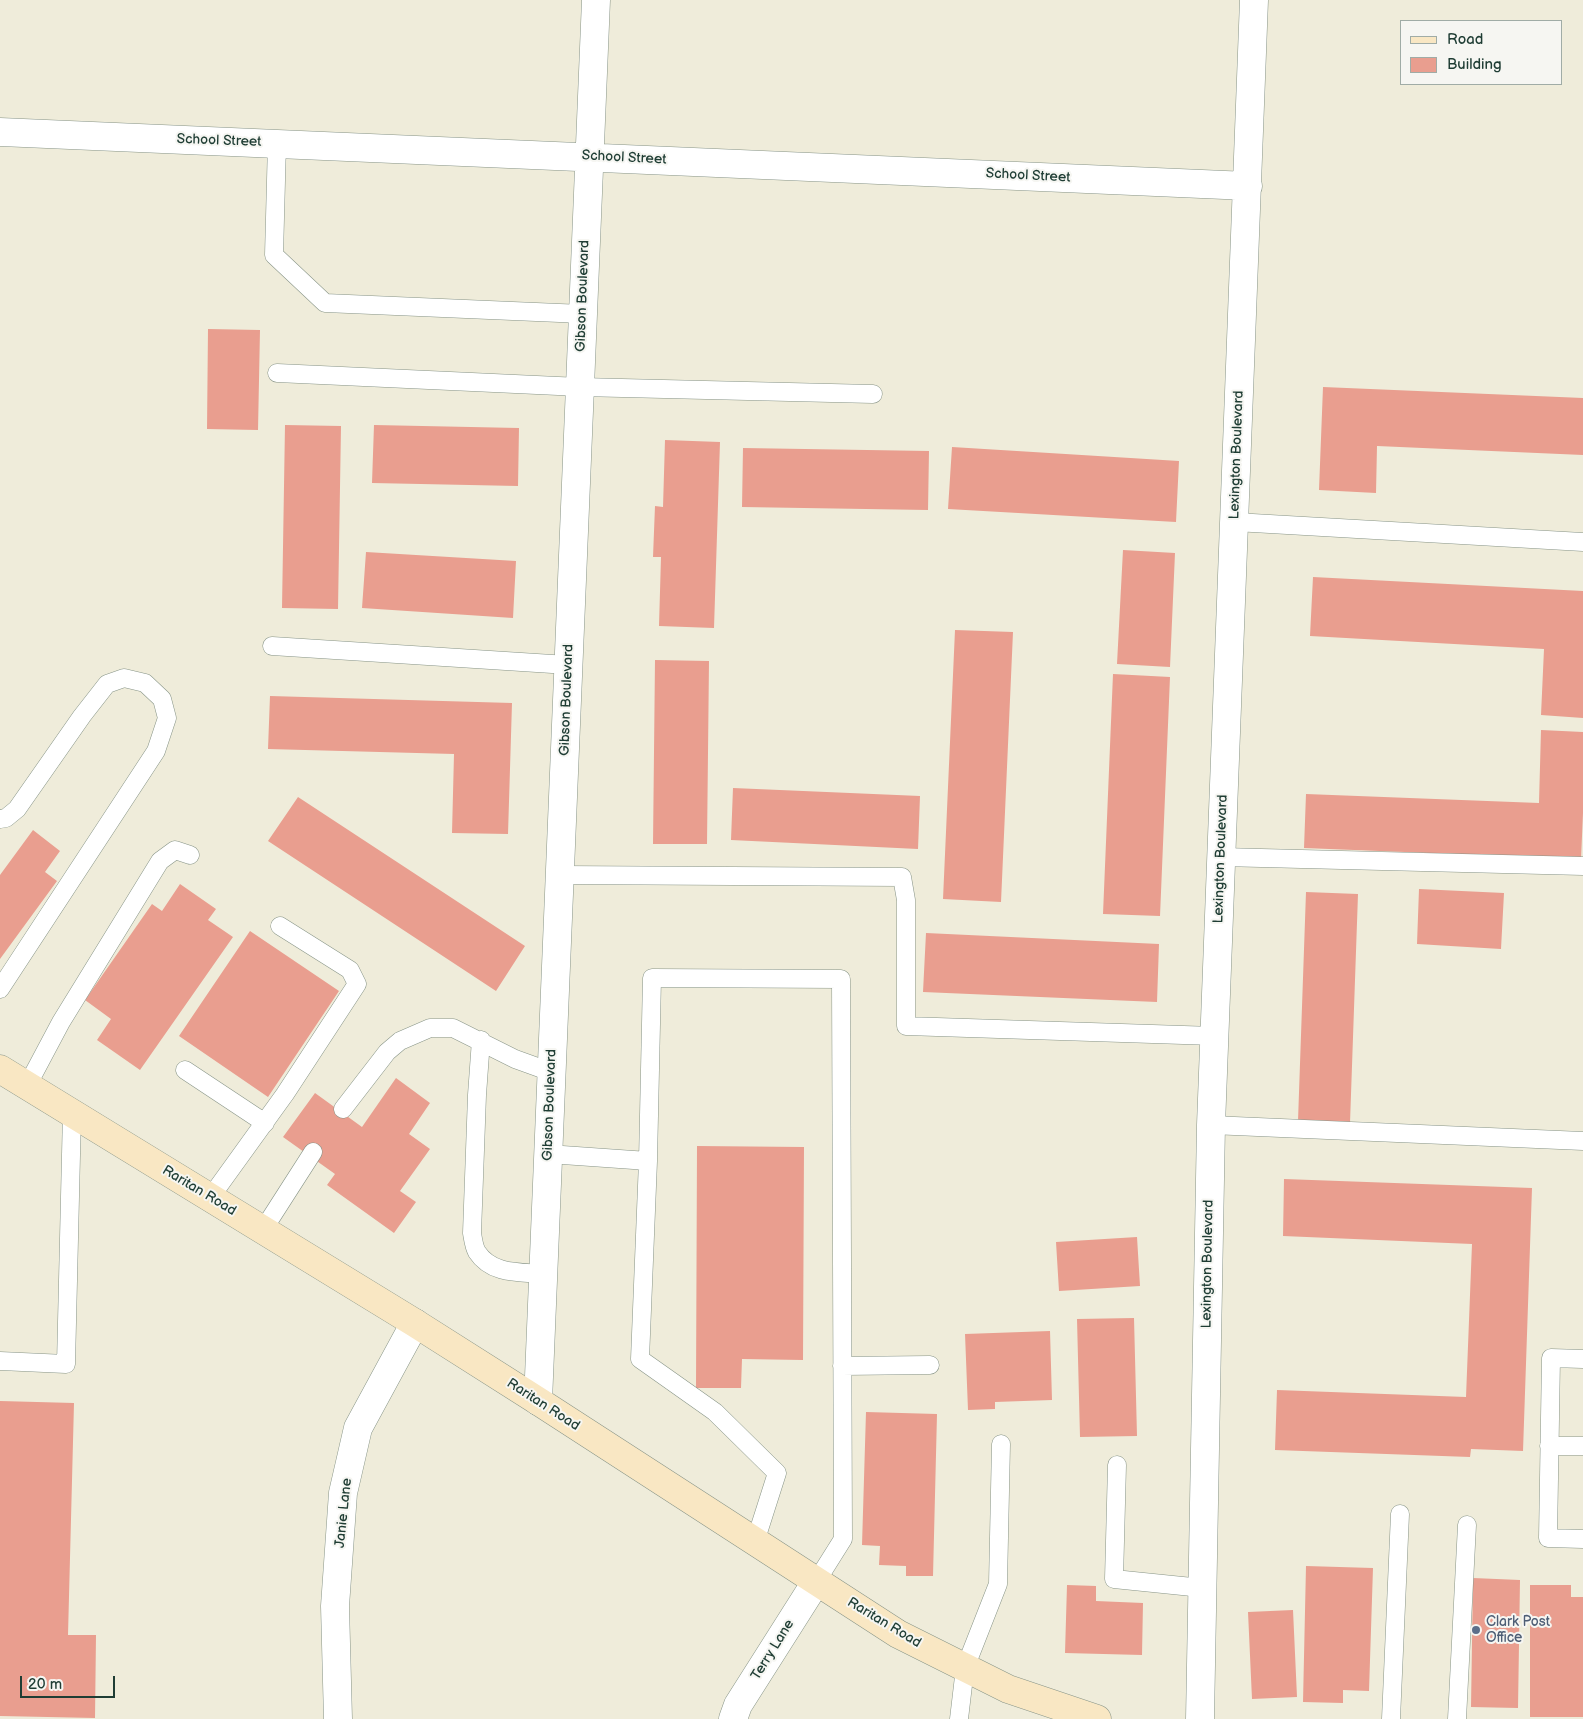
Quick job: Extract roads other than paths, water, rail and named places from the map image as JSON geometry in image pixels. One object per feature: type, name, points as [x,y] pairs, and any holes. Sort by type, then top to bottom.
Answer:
[{"type":"main road","name":"Raritan Road","points":[[0,1069],[415,1323],[898,1634],[1008,1689],[1097,1719]]},
{"type":"street","name":"Gibson Boulevard","points":[[538,1401],[596,0]]},
{"type":"street","name":"Lexington Boulevard","points":[[1200,1719],[1211,1124],[1254,0]]},
{"type":"street","name":"School Street","points":[[0,132],[1248,186]]},
{"type":"street","name":"Janie Lane","points":[[338,1719],[335,1606],[343,1493],[358,1428],[415,1323]]},
{"type":"street","name":"Terry Lane","points":[[733,1719],[738,1705],[816,1582]]},
{"type":"lane","points":[[276,143],[274,255],[325,303],[583,314]]},
{"type":"lane","points":[[277,373],[580,388],[873,394]]},
{"type":"lane","points":[[1234,522],[1583,542]]},
{"type":"lane","points":[[272,646],[568,665]]},
{"type":"lane","points":[[0,819],[6,818],[17,809],[82,716],[107,684],[124,678],[145,682],[162,699],[167,718],[156,751],[0,989]]},
{"type":"lane","points":[[27,1086],[60,1022],[160,861],[175,850],[190,855]]},
{"type":"lane","points":[[1221,857],[1583,866]]},
{"type":"lane","points":[[559,875],[902,877],[906,900],[906,1026],[1214,1036]]},
{"type":"lane","points":[[210,1198],[285,1094],[357,984],[350,970],[280,926]]},
{"type":"lane","points":[[755,1542],[777,1473],[715,1412],[640,1359],[648,1161],[652,978],[841,979],[843,1539],[816,1582]]},
{"type":"lane","points":[[343,1109],[387,1052],[400,1040],[430,1028],[453,1028],[515,1058],[551,1072]]},
{"type":"lane","points":[[481,1040],[472,1233],[476,1251],[489,1265],[502,1270],[543,1274]]},
{"type":"lane","points":[[186,1070],[265,1123]]},
{"type":"lane","points":[[0,1360],[66,1364],[72,1113]]},
{"type":"lane","points":[[1211,1124],[1583,1141]]},
{"type":"lane","points":[[264,1230],[313,1152]]},
{"type":"lane","points":[[548,1154],[648,1161]]},
{"type":"lane","points":[[1583,1359],[1550,1358],[1548,1538],[1583,1539]]},
{"type":"lane","points":[[842,1366],[930,1365]]},
{"type":"lane","points":[[959,1719],[965,1668],[998,1584],[1001,1444]]},
{"type":"lane","points":[[1549,1446],[1583,1446]]},
{"type":"lane","points":[[1117,1465],[1114,1579],[1202,1588]]},
{"type":"lane","points":[[1391,1719],[1400,1514]]},
{"type":"lane","points":[[1457,1719],[1467,1525]]},
{"type":"place","name":"Clark Post Office","points":[[1476,1630]]}]
